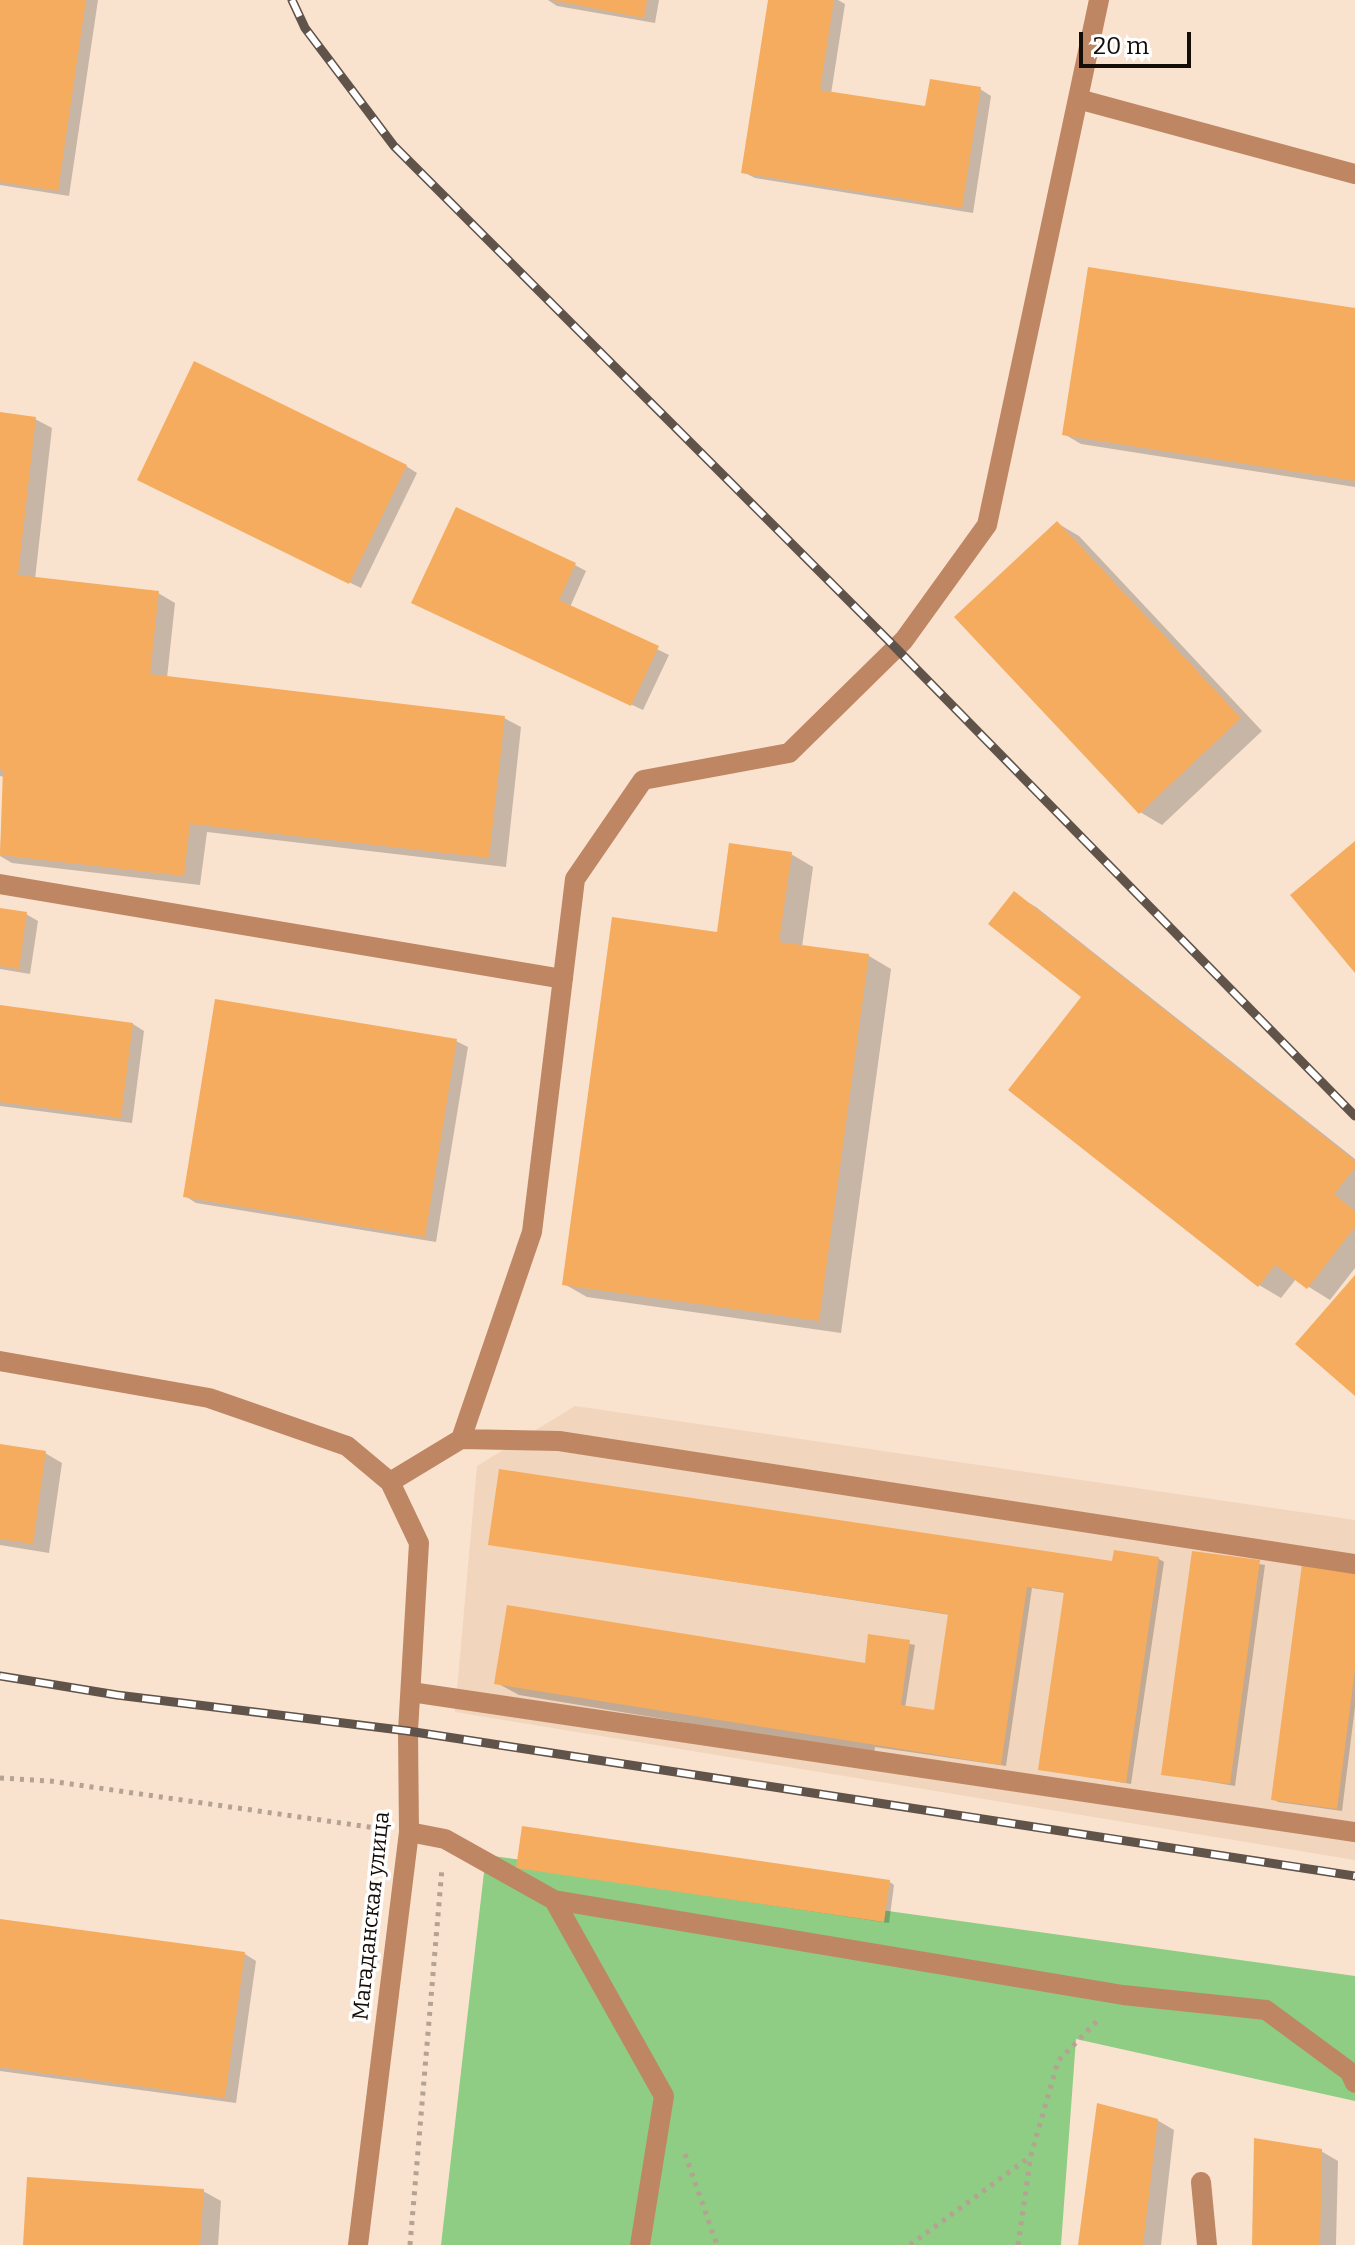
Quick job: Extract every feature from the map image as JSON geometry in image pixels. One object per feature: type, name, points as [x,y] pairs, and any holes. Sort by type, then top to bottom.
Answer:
[{"type":"street","points":[[461,1439],[532,1232],[575,879],[643,780],[789,753],[904,640],[987,525],[1099,0]]},
{"type":"street","points":[[1078,99],[1355,174]]},
{"type":"street","points":[[0,884],[563,979]]},
{"type":"street","points":[[0,1361],[209,1398],[347,1446],[390,1482],[461,1439],[559,1441],[1355,1564]]},
{"type":"street","name":"Магаданская улица","points":[[358,2245],[409,1832],[411,1692],[419,1543],[390,1482]]},
{"type":"street","points":[[411,1692],[1355,1832]]},
{"type":"street","points":[[409,1832],[445,1839],[554,1900],[1123,1995],[1266,2010],[1350,2072],[1355,2083]]},
{"type":"street","points":[[554,1900],[664,2096],[640,2245]]},
{"type":"street","points":[[1201,2182],[1207,2245]]},
{"type":"path","points":[[0,1778],[50,1781],[409,1832]]},
{"type":"path","points":[[410,2245],[445,1839]]},
{"type":"path","points":[[1018,2245],[1031,2155],[1058,2061],[1123,1995]]},
{"type":"path","points":[[664,2096],[717,2245]]},
{"type":"path","points":[[910,2245],[1031,2155]]},
{"type":"shaded area","points":[[575,1406],[1355,1520],[1355,1860],[455,1712],[477,1466]]},
{"type":"green space","points":[[486,1855],[1355,1976],[1355,2101],[1076,2039],[1061,2245],[441,2245]]},
{"type":"building","points":[[0,0],[86,0],[58,191],[0,182]]},
{"type":"building","points":[[552,0],[647,0],[644,18]]},
{"type":"building","points":[[768,0],[834,0],[820,90],[925,106],[930,79],[981,87],[962,208],[741,173]]},
{"type":"building","points":[[1088,267],[1355,308],[1355,481],[1062,435]]},
{"type":"building","points":[[194,361],[407,465],[349,584],[137,480]]},
{"type":"building","points":[[0,412],[36,417],[18,575],[159,591],[150,674],[505,716],[489,858],[190,824],[184,876],[0,855],[3,770],[0,770]]},
{"type":"building","points":[[456,507],[576,563],[559,600],[659,646],[631,706],[411,603]]},
{"type":"building","points":[[1057,521],[1241,718],[1139,814],[954,617]]},
{"type":"building","points":[[1355,841],[1355,973],[1290,895]]},
{"type":"building","points":[[729,843],[792,852],[779,942],[869,954],[819,1321],[562,1285],[612,917],[717,932]]},
{"type":"building","points":[[1014,891],[1355,1161],[1355,1168],[1334,1194],[1355,1211],[1355,1227],[1307,1289],[1275,1265],[1258,1287],[1008,1090],[1081,997],[988,924]]},
{"type":"building","points":[[0,908],[27,912],[19,969],[0,966]]},
{"type":"building","points":[[215,999],[457,1039],[425,1237],[183,1197]]},
{"type":"building","points":[[0,1005],[133,1023],[121,1118],[0,1102]]},
{"type":"building","points":[[1355,1275],[1355,1396],[1295,1344]]},
{"type":"building","points":[[0,1444],[46,1451],[33,1544],[0,1539]]},
{"type":"building","points":[[499,1469],[1112,1561],[1114,1550],[1159,1557],[1126,1783],[1038,1770],[1064,1592],[1027,1587],[1001,1765],[494,1684],[507,1605],[865,1663],[868,1634],[910,1640],[901,1705],[934,1710],[948,1614],[488,1545]]},
{"type":"building","points":[[1192,1551],[1260,1560],[1230,1784],[1161,1775]]},
{"type":"building","points":[[1302,1564],[1355,1571],[1355,1669],[1337,1809],[1271,1800]]},
{"type":"building","points":[[522,1826],[890,1880],[884,1922],[516,1868]]},
{"type":"building","points":[[0,1919],[245,1952],[225,2098],[0,2067]]},
{"type":"building","points":[[1097,2103],[1158,2119],[1143,2245],[1078,2245]]},
{"type":"building","points":[[1254,2138],[1322,2149],[1320,2245],[1252,2245]]},
{"type":"building","points":[[27,2177],[204,2189],[200,2245],[23,2245]]},
{"type":"railway","points":[[292,0],[305,28],[394,146],[888,640],[1355,1116]]},
{"type":"railway","points":[[0,1676],[117,1695],[408,1731],[1355,1876]]}]
